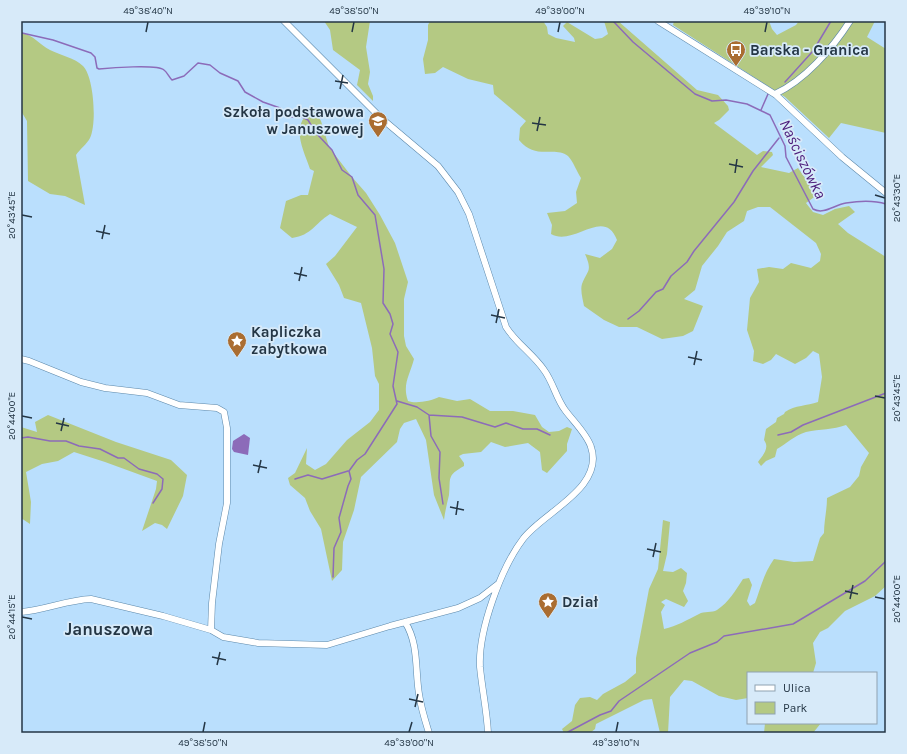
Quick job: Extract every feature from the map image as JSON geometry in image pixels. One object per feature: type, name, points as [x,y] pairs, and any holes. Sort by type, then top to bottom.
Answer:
[{"type":"street","points":[[284,21],[381,118],[438,166],[458,192],[469,214],[506,327],[511,335],[545,370],[564,408],[591,446],[593,465],[585,483],[524,537],[510,559],[498,584],[481,641],[480,666],[488,733]]},
{"type":"street","points":[[658,21],[776,95],[842,157],[886,193]]},
{"type":"street","points":[[776,95],[796,82],[838,38],[850,21]]},
{"type":"street","points":[[21,359],[29,361],[54,373],[89,384],[105,388],[147,393],[180,405],[217,408],[224,412],[227,428],[227,503],[219,544],[212,603],[211,630]]},
{"type":"street","points":[[21,612],[33,611],[79,600],[91,599],[163,616],[211,630],[223,638],[258,643],[326,645],[458,608],[480,598],[498,584]]},
{"type":"street","points":[[405,622],[411,632],[414,645],[419,694],[429,733]]},
{"type":"green space","points":[[324,21],[370,21],[366,47],[370,72],[368,84],[373,96],[373,101],[357,85],[360,70],[333,50],[330,30]]},
{"type":"green space","points":[[430,21],[543,21],[547,27],[548,34],[556,38],[575,42],[574,38],[563,26],[567,22],[595,39],[602,38],[608,34],[604,21],[618,21],[697,90],[718,95],[728,106],[729,110],[714,123],[757,155],[763,151],[772,152],[773,155],[761,167],[789,173],[798,168],[817,195],[806,203],[813,212],[823,215],[835,209],[849,206],[855,212],[838,224],[848,233],[886,257],[886,586],[875,596],[845,611],[828,628],[820,632],[813,643],[816,663],[813,672],[747,672],[747,698],[736,700],[719,696],[692,681],[684,680],[670,697],[668,733],[660,733],[652,699],[644,700],[596,724],[595,729],[590,733],[564,733],[562,729],[572,721],[575,705],[580,698],[590,697],[597,700],[603,694],[625,682],[636,673],[636,658],[649,589],[658,569],[663,520],[670,522],[667,554],[663,571],[673,572],[681,568],[687,573],[683,591],[688,601],[684,607],[666,599],[661,602],[665,605],[661,612],[664,629],[678,625],[701,613],[717,610],[728,600],[743,579],[749,578],[752,585],[747,601],[750,606],[755,603],[765,575],[774,559],[794,562],[813,561],[820,538],[824,533],[827,498],[850,487],[859,476],[861,467],[869,453],[846,425],[802,433],[777,449],[775,457],[766,461],[761,466],[758,462],[766,449],[766,443],[764,440],[766,429],[776,422],[777,418],[785,412],[797,407],[818,402],[822,377],[819,354],[813,351],[806,358],[795,364],[776,354],[771,360],[763,364],[753,361],[754,351],[747,330],[750,298],[759,282],[757,269],[769,267],[783,269],[791,263],[811,268],[820,261],[821,254],[816,243],[770,207],[758,207],[747,211],[744,221],[727,232],[702,266],[695,290],[684,299],[703,306],[693,331],[683,336],[662,339],[637,327],[619,327],[604,320],[584,306],[581,286],[589,268],[585,254],[600,258],[612,249],[617,240],[611,231],[604,227],[588,229],[569,236],[560,237],[551,234],[552,225],[547,213],[565,211],[577,203],[576,192],[581,178],[573,164],[568,156],[563,153],[532,150],[525,146],[519,140],[520,128],[526,121],[494,94],[493,85],[468,79],[443,67],[435,73],[425,74],[423,59],[428,40],[428,25]]},
{"type":"green space","points":[[674,21],[769,21],[772,29],[777,35],[796,25],[799,21],[875,21],[867,37],[886,49],[886,133],[841,123],[829,138],[785,97],[673,25]]},
{"type":"green space","points":[[21,32],[46,48],[80,63],[87,72],[90,80],[94,112],[92,131],[90,138],[76,155],[85,205],[65,196],[50,194],[28,181],[27,121],[21,111]]},
{"type":"green space","points":[[313,108],[321,121],[329,147],[366,193],[380,215],[395,243],[408,282],[404,299],[404,336],[406,346],[414,359],[406,384],[406,395],[408,401],[424,402],[439,397],[457,401],[470,399],[490,411],[513,411],[535,415],[542,427],[549,432],[559,431],[567,427],[572,429],[567,444],[567,451],[547,473],[542,470],[540,452],[528,443],[505,447],[491,442],[481,452],[463,454],[459,456],[464,463],[464,466],[454,472],[450,478],[449,495],[444,520],[434,495],[426,440],[416,419],[404,423],[400,429],[397,442],[361,477],[354,510],[343,542],[342,570],[332,581],[321,529],[310,511],[305,498],[290,485],[288,478],[295,473],[307,448],[306,464],[315,470],[326,464],[347,440],[370,422],[379,410],[379,384],[375,376],[372,348],[361,303],[344,298],[339,285],[326,264],[335,256],[357,227],[330,214],[309,232],[299,237],[292,238],[280,228],[286,201],[301,195],[308,195],[314,171],[310,169],[301,144],[300,129],[306,115]]},
{"type":"green space","points":[[48,415],[116,442],[171,460],[187,475],[183,496],[167,529],[162,525],[155,523],[142,531],[156,489],[157,481],[74,452],[58,461],[42,464],[26,472],[31,502],[30,524],[21,518],[21,427],[37,432],[35,422]]},
{"type":"green space","points":[[765,724],[820,724],[813,733],[764,733]]},
{"type":"shaded area","points":[[244,434],[250,438],[248,455],[234,452],[232,449],[233,441]]},
{"type":"waterway","points":[[21,21],[21,26]]},
{"type":"waterway","name":"Naściszówka","points":[[613,21],[633,42],[695,94],[712,101],[726,100],[747,104],[770,115],[785,146],[786,157],[813,209],[821,211],[842,204],[861,201],[886,204]]},
{"type":"waterway","points":[[785,82],[813,51],[831,21]]},
{"type":"waterway","points":[[21,31],[22,33],[53,40],[91,53],[95,57],[97,68],[99,69],[133,67],[160,68],[165,71],[172,80],[184,76],[198,63],[210,65],[220,73],[238,81],[245,92],[263,102],[280,108],[289,117],[302,117],[308,120],[316,133],[332,150],[342,170],[352,177],[358,195],[375,215],[384,269],[383,303],[390,314],[393,324],[390,334],[398,352],[393,386],[397,404],[365,454],[357,460],[349,471],[351,479],[339,518],[341,532],[334,548],[333,577]]},
{"type":"waterway","points":[[761,110],[768,94]]},
{"type":"waterway","points":[[628,319],[639,311],[656,292],[663,289],[671,276],[687,262],[694,251],[734,202],[753,171],[779,138]]},
{"type":"waterway","points":[[778,435],[791,432],[803,425],[886,393]]},
{"type":"waterway","points":[[397,401],[417,407],[429,415],[462,417],[495,427],[506,423],[523,429],[537,429],[550,435]]},
{"type":"waterway","points":[[429,415],[431,436],[440,452],[439,478],[443,504]]},
{"type":"waterway","points":[[21,438],[28,437],[50,441],[66,441],[79,446],[100,449],[118,458],[124,458],[139,469],[157,474],[163,479],[162,489],[153,503]]},
{"type":"waterway","points":[[295,479],[308,475],[322,479],[348,471]]},
{"type":"waterway","points":[[568,732],[600,715],[611,711],[619,701],[690,653],[717,642],[724,636],[793,624],[865,581],[885,562],[886,559]]},
{"type":"place","name":"Barska - Granica","points":[[736,67]]},
{"type":"place","name":"Szkoła podstawowa w Januszowej","points":[[378,138]]},
{"type":"place","name":"Kapliczka zabytkowa","points":[[237,358]]},
{"type":"place","name":"Dział","points":[[548,619]]},
{"type":"district","name":"Januszowa","points":[[109,629]]}]
